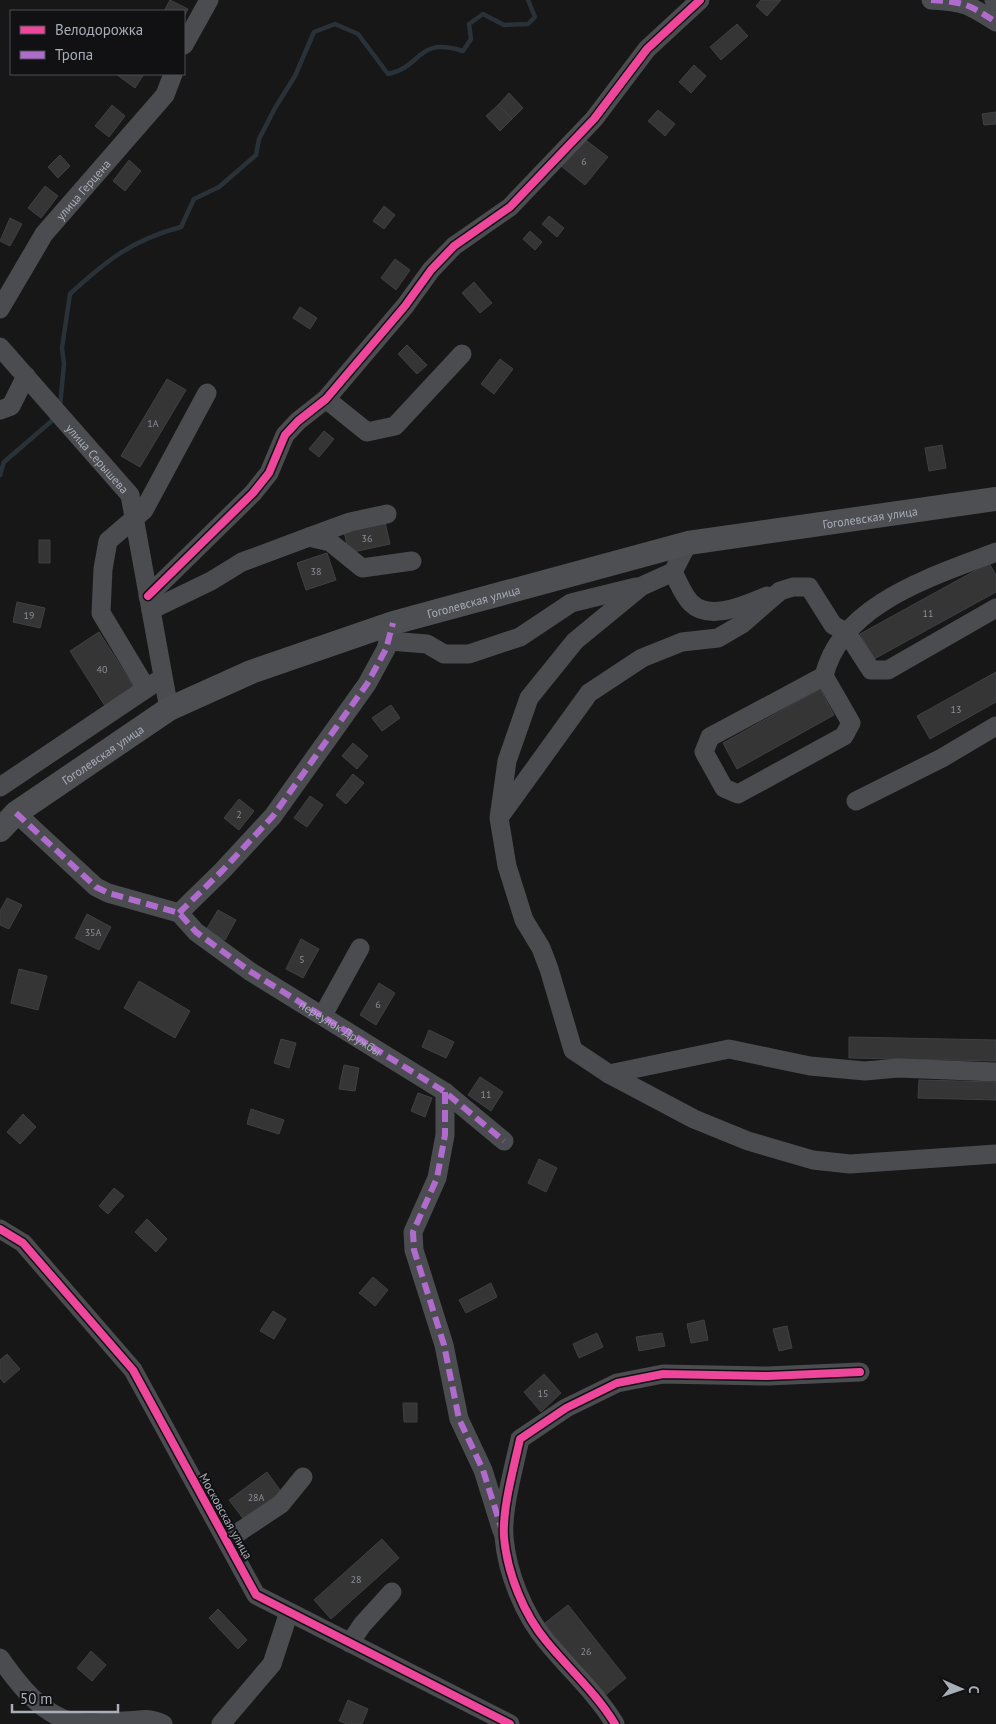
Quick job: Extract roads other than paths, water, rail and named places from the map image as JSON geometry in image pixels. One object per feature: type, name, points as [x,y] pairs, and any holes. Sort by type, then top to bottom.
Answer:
[{"type":"main road","name":"Гоголевская улица","points":[[0,830],[16,813],[169,709],[250,672],[688,543],[996,499]]},
{"type":"street","points":[[185,43],[209,0]]},
{"type":"street","points":[[150,603],[253,493],[269,473],[285,434],[326,399],[405,306],[431,270],[454,246],[510,207],[594,119],[647,49],[700,0]]},
{"type":"street","points":[[931,0],[972,5],[996,22]]},
{"type":"street","name":"улица Герцена","points":[[0,309],[44,234],[165,94],[173,75]]},
{"type":"street","name":"улица Серышева","points":[[0,347],[130,495],[169,709]]},
{"type":"street","points":[[326,399],[367,432],[395,426],[462,354]]},
{"type":"street","points":[[0,410],[11,406],[26,376]]},
{"type":"street","points":[[146,688],[101,613],[103,569],[108,541],[144,510],[207,393]]},
{"type":"street","points":[[150,603],[211,581],[242,562],[350,522],[387,514]]},
{"type":"street","points":[[309,537],[330,542],[362,568],[412,561]]},
{"type":"street","points":[[16,813],[96,887],[108,893],[179,912],[222,871],[273,816],[367,684],[391,632],[427,644],[444,654],[469,654],[520,637],[571,603],[642,586],[673,572],[688,543]]},
{"type":"street","points":[[824,676],[710,736],[704,752],[724,788],[738,794],[844,736],[851,723],[824,676],[827,662],[847,633],[886,599],[996,552]]},
{"type":"street","points":[[673,572],[691,603],[705,611],[735,609],[793,587],[809,587],[833,625],[847,633],[871,670],[880,672],[888,670],[996,608]]},
{"type":"street","points":[[642,586],[575,641],[529,698],[506,761],[499,818],[507,866],[524,920],[541,948],[549,969],[573,1050],[609,1074],[694,1119],[748,1141],[813,1160],[850,1164],[996,1154]]},
{"type":"street","points":[[499,818],[589,693],[642,658],[682,642],[718,638],[742,624],[780,591]]},
{"type":"street","points":[[0,788],[163,677]]},
{"type":"street","points":[[856,801],[942,758],[996,726]]},
{"type":"street","name":"переулок Дружбы","points":[[179,912],[196,932],[251,972],[445,1092],[504,1141]]},
{"type":"street","points":[[323,1015],[360,948]]},
{"type":"street","points":[[609,1074],[729,1049],[810,1066],[847,1070],[865,1071],[898,1068],[996,1072]]},
{"type":"street","points":[[445,1092],[445,1135],[437,1178],[413,1232],[414,1250],[444,1345],[459,1419],[483,1470],[504,1537],[512,1575],[531,1618],[545,1640],[615,1724]]},
{"type":"street","name":"Московская улица","points":[[0,1229],[23,1243],[133,1370],[256,1594],[350,1644],[510,1724]]},
{"type":"street","points":[[504,1537],[509,1490],[520,1439],[566,1408],[617,1383],[663,1374],[768,1376],[860,1372]]},
{"type":"street","points":[[226,1540],[280,1504],[303,1478]]},
{"type":"street","points":[[350,1644],[362,1625],[392,1592]]},
{"type":"street","points":[[221,1724],[272,1664],[289,1612]]},
{"type":"street","points":[[0,1658],[18,1685],[49,1712],[74,1722],[131,1721],[150,1718],[163,1724]]},
{"type":"waterway","points":[[60,406],[64,364],[62,348],[70,294],[108,261],[134,245],[148,238],[181,227],[194,199],[219,187],[256,155],[259,139],[295,76],[314,32],[335,24],[358,34],[388,74],[408,65],[421,54],[436,47],[448,47],[463,51],[471,39],[469,24],[483,14],[504,25],[528,24],[535,17],[528,0]]},
{"type":"waterway","points":[[0,475],[4,462],[54,419]]}]
